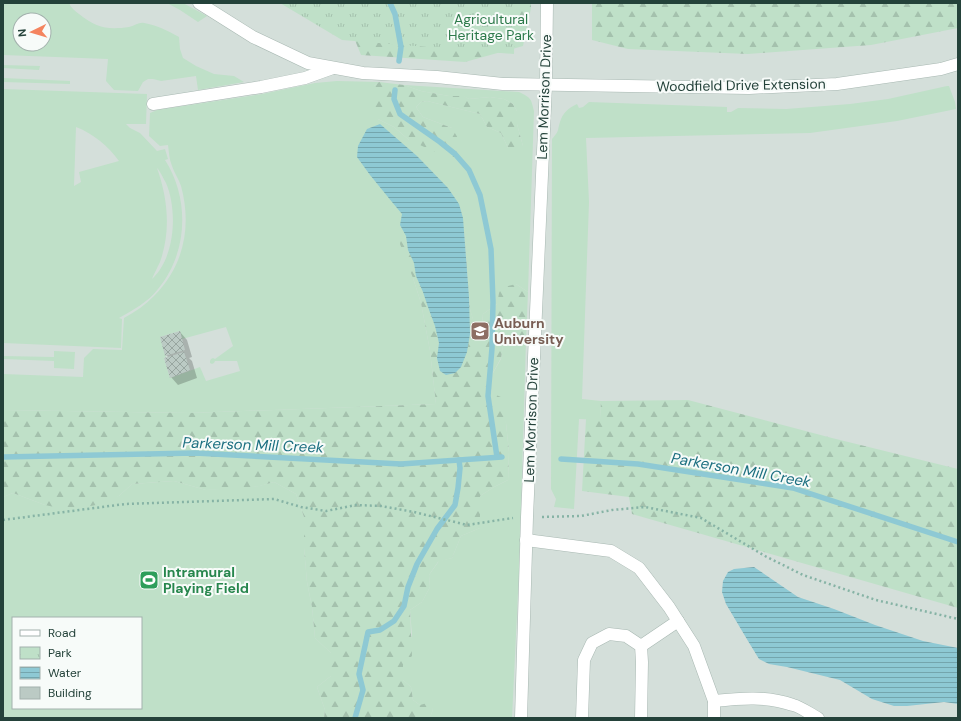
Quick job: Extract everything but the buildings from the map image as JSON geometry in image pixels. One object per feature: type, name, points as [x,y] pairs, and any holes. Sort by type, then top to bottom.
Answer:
[{"type":"street","name":"Woodfield Drive Extension","points":[[199,3],[253,37],[308,63],[362,73],[437,77],[504,84],[748,88],[837,84],[941,69],[958,64]]},
{"type":"street","name":"Lem Morrison Drive","points":[[521,718],[526,540],[546,84],[547,3]]},
{"type":"street","points":[[153,104],[261,87],[305,78],[334,68]]},
{"type":"street","points":[[526,540],[611,551],[639,568],[669,607],[694,646],[714,701],[714,718]]},
{"type":"street","points":[[641,646],[678,621]]},
{"type":"street","points":[[582,718],[584,660],[592,643],[609,634],[626,636],[641,646]]},
{"type":"street","points":[[641,646],[641,718]]},
{"type":"street","points":[[714,701],[742,698],[762,698],[794,705],[818,718]]},
{"type":"path","points":[[3,520],[125,504],[274,499],[301,507],[326,511],[356,505],[381,506],[467,525],[527,516],[550,518],[581,516],[612,510],[644,507],[701,518],[765,556],[803,575],[876,600],[958,619]]},
{"type":"shaded area","name":"Auburn University","points":[[3,3],[958,3],[958,718],[3,718]]},
{"type":"green space","points":[[3,3],[69,3],[73,9],[85,19],[102,27],[122,28],[142,23],[153,25],[179,37],[180,49],[183,58],[214,74],[234,76],[244,82],[198,90],[196,76],[161,81],[148,79],[143,82],[138,91],[114,90],[106,81],[108,59],[3,55]]},
{"type":"green space","points":[[167,3],[183,3],[207,16],[198,22]]},
{"type":"green space","name":"Agricultural Heritage Park","points":[[280,3],[515,3],[514,54],[342,40]]},
{"type":"green space","name":"Agricultural Heritage Park","points":[[340,3],[531,3],[531,8],[523,46],[465,62],[361,55]]},
{"type":"green space","points":[[592,3],[958,3],[958,28],[871,45],[748,54],[628,49],[592,40]]},
{"type":"green space","points":[[3,65],[40,66],[39,70],[3,68]]},
{"type":"green space","points":[[3,78],[70,81],[70,84],[3,82]]},
{"type":"green space","points":[[337,81],[379,82],[374,86],[378,119],[394,127],[409,140],[452,128],[423,117],[416,107],[421,102],[427,101],[480,114],[487,127],[501,133],[508,148],[523,146],[517,124],[517,111],[513,104],[504,99],[490,97],[469,99],[463,96],[449,96],[421,91],[404,85],[519,92],[528,97],[532,103],[534,111],[528,292],[516,284],[497,304],[483,314],[482,324],[475,327],[470,309],[464,232],[413,278],[421,303],[430,351],[436,404],[189,413],[3,410],[3,374],[83,377],[84,358],[93,349],[122,350],[124,318],[140,308],[154,296],[164,284],[179,259],[185,230],[186,216],[184,201],[180,183],[169,156],[168,145],[160,146],[149,136],[150,113],[157,110],[262,94],[315,83]],"holes":[[[226,327],[233,346],[215,359],[211,359],[210,363],[212,364],[215,361],[237,361],[240,371],[206,381],[200,367],[170,378],[160,337],[180,331],[182,339]]]},
{"type":"green space","points":[[379,82],[404,85],[421,91],[449,96],[464,96],[469,99],[490,97],[504,99],[513,104],[517,111],[517,124],[523,146],[517,152],[508,148],[501,133],[487,127],[480,114],[427,101],[421,102],[416,107],[423,117],[452,128],[459,140],[467,158],[461,162],[455,161],[409,140],[394,127],[378,119],[373,112],[372,95],[374,86]]},
{"type":"green space","points":[[949,86],[956,109],[897,121],[810,133],[586,138],[589,202],[582,399],[601,401],[600,420],[579,419],[574,509],[554,507],[556,499],[551,489],[552,139],[557,132],[561,119],[567,111],[577,104],[579,108],[583,107],[589,102],[727,107],[727,112],[731,112],[738,108],[786,109],[850,104],[888,99]]},
{"type":"green space","points":[[3,89],[147,94],[146,124],[126,124],[130,128],[140,133],[157,151],[165,149],[168,159],[165,160],[173,175],[179,192],[182,208],[180,243],[168,275],[150,298],[119,318],[122,319],[121,348],[3,343]],"holes":[[[76,127],[89,133],[100,141],[119,161],[79,172],[81,182],[74,186]],[[157,168],[166,183],[170,194],[173,220],[170,247],[166,259],[160,270],[152,279],[160,262],[166,239],[167,227],[164,191]]]},
{"type":"green space","points":[[402,227],[464,232],[470,309],[475,326],[482,324],[483,314],[497,304],[500,288],[516,284],[528,292],[526,341],[503,346],[501,358],[489,380],[492,393],[503,398],[509,452],[508,480],[480,496],[480,528],[461,536],[452,558],[438,562],[429,575],[430,587],[422,602],[410,610],[412,656],[403,664],[403,680],[411,687],[413,700],[420,705],[427,703],[433,709],[430,718],[324,718],[325,710],[317,687],[331,676],[331,653],[315,638],[312,607],[307,582],[304,548],[304,517],[296,494],[274,482],[260,486],[236,489],[206,490],[174,481],[132,484],[119,496],[96,505],[68,510],[45,505],[13,493],[3,497],[3,410],[189,413],[436,404],[430,351],[421,303],[400,244]]},
{"type":"green space","points":[[526,341],[519,572],[512,718],[430,718],[433,709],[420,705],[413,700],[411,687],[403,680],[403,664],[412,635],[410,610],[422,602],[430,587],[429,575],[439,561],[452,558],[461,536],[480,528],[480,496],[508,480],[509,452],[506,423],[492,393],[489,380],[501,359],[503,345],[517,344]]},
{"type":"green space","points":[[54,351],[75,352],[74,369],[54,368],[54,361],[3,359],[3,356],[54,357]]},
{"type":"green space","points":[[688,400],[958,469],[958,608],[632,514],[629,497],[582,491],[586,419],[600,419],[601,401]]},
{"type":"green space","name":"Intramural Playing Field","points":[[174,481],[206,490],[259,486],[274,482],[296,494],[304,517],[304,548],[307,582],[312,607],[315,638],[331,653],[331,676],[317,687],[325,710],[324,718],[3,718],[3,497],[13,493],[45,505],[119,496],[132,484]]},
{"type":"water","points":[[380,124],[417,156],[448,188],[459,204],[463,218],[469,297],[470,334],[467,352],[461,367],[455,373],[446,375],[440,371],[437,358],[439,343],[435,326],[416,276],[414,263],[408,250],[406,236],[400,225],[402,214],[357,157],[358,146],[367,129]]},
{"type":"water","points":[[754,567],[798,597],[923,641],[958,648],[958,704],[944,702],[894,706],[872,699],[840,680],[769,664],[759,659],[726,604],[722,592],[723,581],[728,572],[734,569]]},
{"type":"waterway","points":[[390,3],[395,14],[401,47],[399,61]]},
{"type":"waterway","points":[[395,90],[394,99],[400,114],[455,154],[469,170],[480,195],[491,249],[493,302],[492,348],[488,396],[497,457]]},
{"type":"waterway","name":"Parkerson Mill Creek","points":[[3,457],[195,453],[401,464],[502,457]]},
{"type":"waterway","name":"Parkerson Mill Creek","points":[[561,459],[638,464],[793,488],[958,542]]},
{"type":"waterway","points":[[355,718],[363,690],[359,674],[368,632],[380,630],[394,621],[404,606],[408,587],[417,564],[437,529],[455,505],[460,468],[459,460]]},
{"type":"place","name":"Auburn University","points":[[480,331]]},
{"type":"place","name":"Intramural Playing Field","points":[[149,580]]}]
